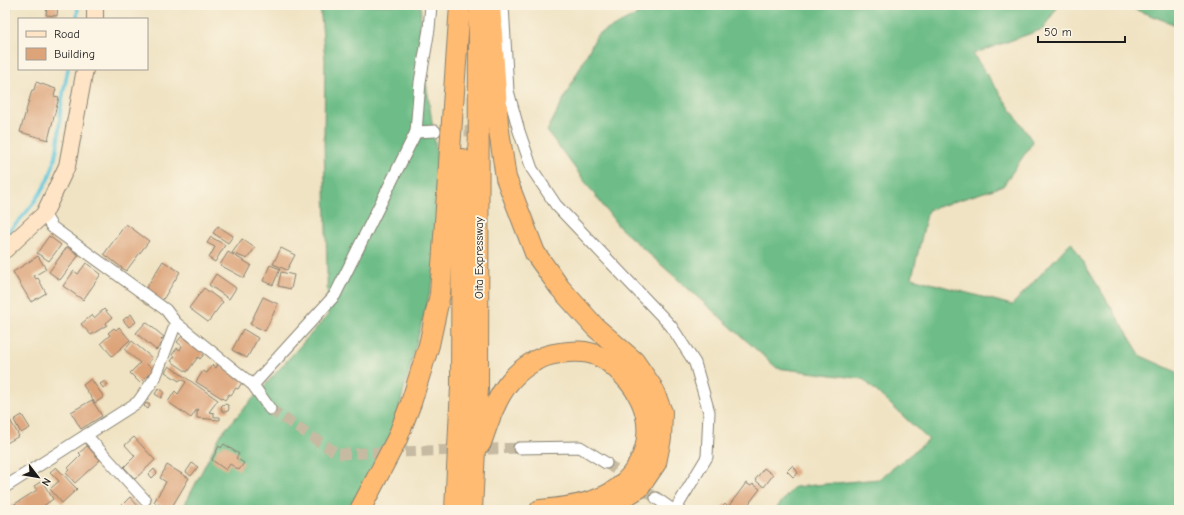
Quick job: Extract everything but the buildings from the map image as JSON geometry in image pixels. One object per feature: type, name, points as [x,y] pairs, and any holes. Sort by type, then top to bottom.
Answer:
[{"type":"highway","name":"Oita Expressway","points":[[461,5],[461,386],[464,507]]},
{"type":"highway","points":[[360,510],[397,439],[411,403],[429,344],[440,294],[461,5]]},
{"type":"highway","name":"Oita Expressway","points":[[464,507],[473,466],[478,388],[478,5]]},
{"type":"highway","points":[[490,5],[498,124],[506,178],[535,253],[560,288],[595,328],[634,360],[652,387],[662,412],[661,438],[656,463],[639,488],[607,507],[598,510]]},
{"type":"highway","points":[[473,466],[494,406],[507,384],[522,369],[536,360],[552,354],[578,351],[599,356],[618,369],[634,386],[642,400],[649,431],[643,454],[632,474],[617,489],[598,498],[564,508],[540,510]]},
{"type":"street","points":[[95,5],[95,18]]},
{"type":"street","points":[[253,385],[335,295],[416,132],[420,82],[429,29],[431,5]]},
{"type":"street","points":[[503,5],[508,91],[513,131],[532,169],[556,205],[672,326],[695,364],[709,412],[707,457],[674,510],[656,498]]},
{"type":"street","points":[[6,248],[44,214],[67,166],[85,70]]},
{"type":"street","points":[[416,132],[435,131]]},
{"type":"street","points":[[44,214],[52,227],[166,310],[176,323],[253,385],[270,409]]},
{"type":"street","points":[[5,487],[138,402],[155,378],[176,323]]},
{"type":"street","points":[[86,435],[145,500]]},
{"type":"street","points":[[519,448],[580,447],[606,463]]},
{"type":"green space","points":[[5,5],[11,5],[5,51]]},
{"type":"green space","points":[[320,5],[421,5],[420,41],[442,190],[433,281],[393,431],[350,510],[182,510],[221,434],[328,315],[324,139],[325,60]]},
{"type":"green space","points":[[656,5],[1059,5],[1043,29],[973,54],[1033,142],[1003,186],[928,210],[912,278],[1012,305],[1071,242],[1141,356],[1179,373],[1179,510],[775,510],[794,487],[879,479],[929,440],[863,379],[777,368],[619,227],[547,131],[597,35]]},
{"type":"green space","points":[[1123,5],[1179,5],[1179,26]]},
{"type":"waterway","points":[[77,18],[78,5]]},
{"type":"waterway","points":[[5,235],[33,205],[44,188],[52,169],[57,150],[61,105],[68,70]]},
{"type":"tunnel","points":[[448,131],[483,131]]},
{"type":"tunnel","points":[[270,409],[338,454],[519,448]]},
{"type":"tunnel","points":[[606,463],[656,498]]}]
